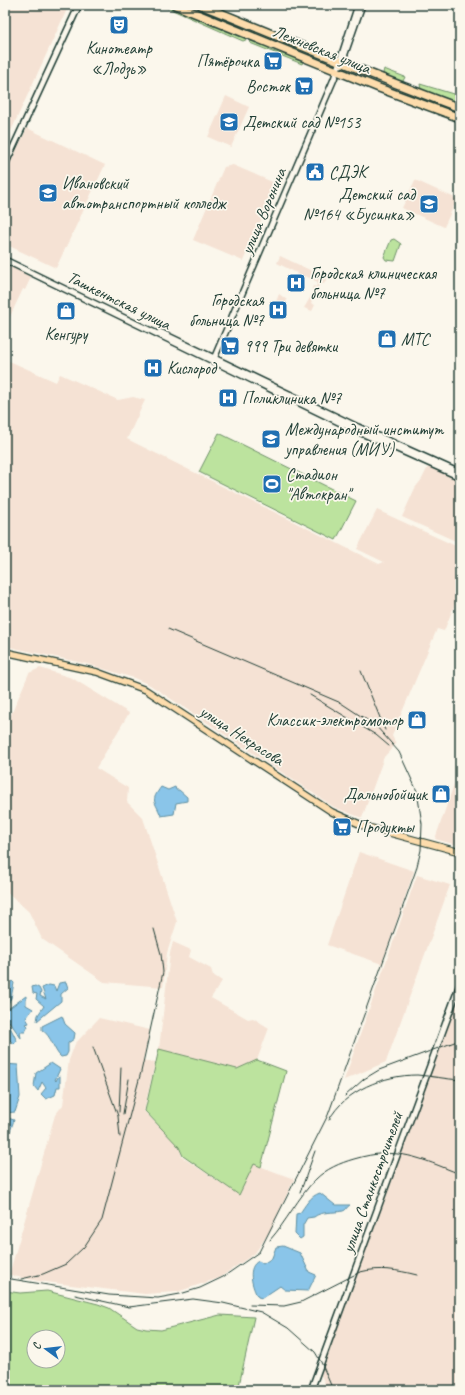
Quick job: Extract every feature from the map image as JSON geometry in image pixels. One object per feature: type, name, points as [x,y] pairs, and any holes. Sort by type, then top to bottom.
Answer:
[{"type":"highway","name":"Лежневская улица","points":[[175,5],[337,71],[460,118]]},
{"type":"highway","name":"Лежневская улица","points":[[201,5],[460,108]]},
{"type":"main road","points":[[5,165],[79,5]]},
{"type":"main road","points":[[342,62],[358,5]]},
{"type":"main road","points":[[342,62],[362,5]]},
{"type":"main road","name":"улица Воронина","points":[[214,360],[342,62]]},
{"type":"main road","name":"Ташкентская улица","points":[[5,256],[164,336]]},
{"type":"main road","name":"Ташкентская улица","points":[[5,260],[214,360],[460,473]]},
{"type":"main road","name":"Ташкентская улица","points":[[214,360],[357,431],[460,477]]},
{"type":"main road","name":"улица Некрасова","points":[[5,652],[97,672],[146,690],[332,812],[364,826],[460,852]]},
{"type":"main road","name":"улица Станкостроителей","points":[[311,1390],[460,984]]},
{"type":"shaded area","points":[[5,5],[69,5],[5,144]]},
{"type":"shaded area","name":"Детский сад №153","points":[[226,96],[249,107],[231,147],[208,137]]},
{"type":"shaded area","name":"Ивановский автотранспортный колледж","points":[[27,128],[105,165],[56,268],[5,244],[5,174]]},
{"type":"shaded area","points":[[233,165],[277,184],[243,261],[193,240],[224,167]]},
{"type":"shaded area","name":"Детский сад №164 «Бусинка»","points":[[415,180],[457,199],[444,227],[402,208]]},
{"type":"shaded area","name":"Городская клиническая больница №7","points":[[280,256],[327,278],[324,284],[320,283],[311,303],[315,305],[312,311],[304,308],[314,291],[312,289],[313,286],[316,287],[318,282],[305,276],[299,289],[289,285],[297,273],[277,263]]},
{"type":"shaded area","points":[[5,262],[32,275],[25,290],[23,289],[5,327]]},
{"type":"shaded area","name":"Городская больница №7","points":[[279,294],[287,300],[280,316],[276,315],[275,317],[271,315]]},
{"type":"shaded area","points":[[5,359],[56,382],[60,374],[118,400],[133,397],[145,400],[127,439],[379,564],[384,562],[357,549],[377,510],[460,548],[460,591],[444,631],[437,629],[392,736],[396,744],[384,757],[362,818],[334,807],[150,685],[134,678],[87,664],[5,646]]},
{"type":"shaded area","points":[[430,463],[460,476],[460,543],[402,517],[415,488],[422,479]]},
{"type":"shaded area","points":[[40,668],[72,678],[129,713],[96,768],[128,788],[127,802],[143,818],[177,922],[167,953],[163,987],[104,982],[42,939],[29,912],[5,890],[5,729],[29,673]]},
{"type":"shaded area","points":[[460,767],[460,846],[435,839]]},
{"type":"shaded area","points":[[359,852],[414,871],[382,964],[327,945]]},
{"type":"shaded area","points":[[417,875],[450,885],[386,1062],[344,1080]]},
{"type":"shaded area","points":[[173,942],[191,950],[189,957],[211,969],[213,975],[222,981],[211,998],[248,1019],[253,1018],[269,1028],[257,1060],[237,1069],[159,1049],[170,953]]},
{"type":"shaded area","points":[[460,990],[460,1390],[328,1390],[320,1373]]},
{"type":"shaded area","points":[[99,1018],[150,1030],[143,1060],[155,1063],[144,1111],[179,1147],[182,1157],[239,1195],[254,1164],[294,1179],[270,1231],[255,1253],[219,1278],[177,1292],[145,1294],[38,1281],[9,1275],[55,1115],[63,1105],[69,1060],[75,1044]]},
{"type":"green space","points":[[161,5],[170,5],[208,22],[208,24],[215,27],[216,25],[248,39],[243,41]]},
{"type":"green space","points":[[252,39],[271,47],[270,50],[285,55],[286,53],[294,55],[295,59],[303,62],[302,64],[250,43]]},
{"type":"green space","points":[[384,69],[405,77],[402,83],[384,75]]},
{"type":"green space","points":[[420,84],[460,96],[460,103],[421,90]]},
{"type":"green space","points":[[394,239],[401,244],[395,261],[386,260],[384,257],[391,240]]},
{"type":"green space","name":"Стадион \"Автокран\"","points":[[219,433],[356,501],[336,540],[199,472]]},
{"type":"green space","points":[[159,1049],[237,1069],[257,1060],[286,1071],[261,1167],[254,1164],[239,1195],[183,1156],[179,1147],[145,1111]]},
{"type":"green space","points":[[5,1291],[20,1293],[47,1291],[98,1304],[109,1308],[137,1327],[146,1329],[161,1330],[220,1315],[254,1317],[238,1390],[5,1390]]},
{"type":"water","points":[[161,787],[168,790],[175,787],[176,790],[179,790],[187,797],[187,801],[176,803],[174,814],[161,816],[155,804],[156,796]]},
{"type":"water","points":[[12,981],[14,983],[11,998],[7,1005],[5,1004],[6,995]]},
{"type":"water","points":[[66,982],[68,988],[61,994],[61,1001],[37,1021],[38,1015],[44,1006],[36,999],[37,994],[33,993],[32,987],[35,986],[39,988],[41,992],[40,996],[46,999],[42,988],[49,985],[54,986],[56,991],[59,983]]},
{"type":"water","points":[[26,996],[26,1005],[33,1009],[26,1018],[29,1023],[26,1024],[28,1026],[25,1032],[20,1032],[21,1038],[9,1021],[8,1023],[17,1041],[14,1044],[5,1035],[5,1011]]},
{"type":"water","points":[[62,1016],[65,1024],[75,1033],[74,1039],[68,1043],[68,1052],[66,1056],[61,1057],[48,1036],[42,1030],[42,1026]]},
{"type":"water","points":[[51,1063],[60,1069],[55,1080],[56,1081],[60,1076],[60,1087],[57,1087],[55,1095],[46,1099],[41,1094],[46,1088],[42,1082],[38,1091],[34,1086],[36,1073]]},
{"type":"water","points":[[5,1064],[18,1065],[20,1097],[15,1112],[5,1113]]},
{"type":"water","points":[[8,1118],[14,1120],[7,1140],[5,1140],[5,1119]]},
{"type":"water","points":[[320,1193],[335,1205],[350,1205],[343,1211],[324,1213],[307,1218],[303,1225],[303,1237],[300,1239],[295,1234],[296,1214],[300,1213],[306,1204],[316,1194]]},
{"type":"water","points":[[283,1246],[300,1253],[309,1272],[316,1275],[308,1291],[285,1290],[280,1286],[262,1298],[258,1297],[251,1278],[253,1267],[259,1261],[263,1264],[272,1258],[276,1247]]},
{"type":"railway","points":[[5,1278],[109,1295],[158,1298],[180,1294],[200,1288],[223,1277],[259,1252],[328,1115],[416,870],[421,850],[422,824],[417,791],[399,752],[376,726],[341,703],[168,629]]},
{"type":"railway","points":[[361,671],[385,730]]},
{"type":"railway","points":[[310,695],[376,735],[389,746]]},
{"type":"railway","points":[[21,1279],[43,1274],[66,1264],[84,1247],[102,1220],[141,1072],[163,972],[161,954],[154,929]]},
{"type":"railway","points":[[345,1096],[364,1079],[379,1070],[460,1040]]},
{"type":"railway","points":[[93,1047],[118,1116],[120,1137]]},
{"type":"railway","points":[[119,1112],[121,1067]]},
{"type":"railway","points":[[329,1120],[336,1109],[345,1100],[367,1086],[379,1081],[417,1075],[460,1080]]},
{"type":"railway","points":[[123,1114],[129,1079]]},
{"type":"railway","points":[[300,1193],[315,1151]]},
{"type":"railway","points":[[270,1240],[316,1179],[338,1164],[370,1155],[396,1154],[420,1159],[460,1174]]},
{"type":"railway","points":[[250,1305],[284,1306],[301,1302],[360,1272],[367,1270],[388,1270],[417,1275]]},
{"type":"railway","points":[[75,1295],[129,1307],[193,1299],[223,1303],[261,1312],[288,1328],[315,1352],[333,1390]]},
{"type":"place","name":"Кинотеатр «Лодзь»","points":[[119,25]]},
{"type":"place","name":"Пятёрочка","points":[[273,61]]},
{"type":"place","name":"Восток","points":[[304,86]]},
{"type":"place","name":"Детский сад №153","points":[[229,122]]},
{"type":"place","name":"СДЭК","points":[[315,172]]},
{"type":"place","name":"Ивановский автотранспортный колледж","points":[[48,193]]},
{"type":"place","name":"Детский сад №164 «Бусинка»","points":[[429,204]]},
{"type":"place","name":"Городская клиническая больница №7","points":[[296,283]]},
{"type":"place","name":"Городская больница №7","points":[[278,310]]},
{"type":"place","name":"Кенгуру","points":[[66,311]]},
{"type":"place","name":"МТС","points":[[387,339]]},
{"type":"place","name":"999 Три девятки","points":[[230,346]]},
{"type":"place","name":"Кислород","points":[[153,368]]},
{"type":"place","name":"Поликлиника №7","points":[[228,398]]},
{"type":"place","name":"Международный институт управления (МИУ)","points":[[271,439]]},
{"type":"place","name":"Стадион \"Автокран\"","points":[[272,484]]},
{"type":"place","name":"Классик-электромотор","points":[[417,720]]},
{"type":"place","name":"Дальнобойщик","points":[[441,794]]},
{"type":"place","name":"Продукты","points":[[342,827]]}]
